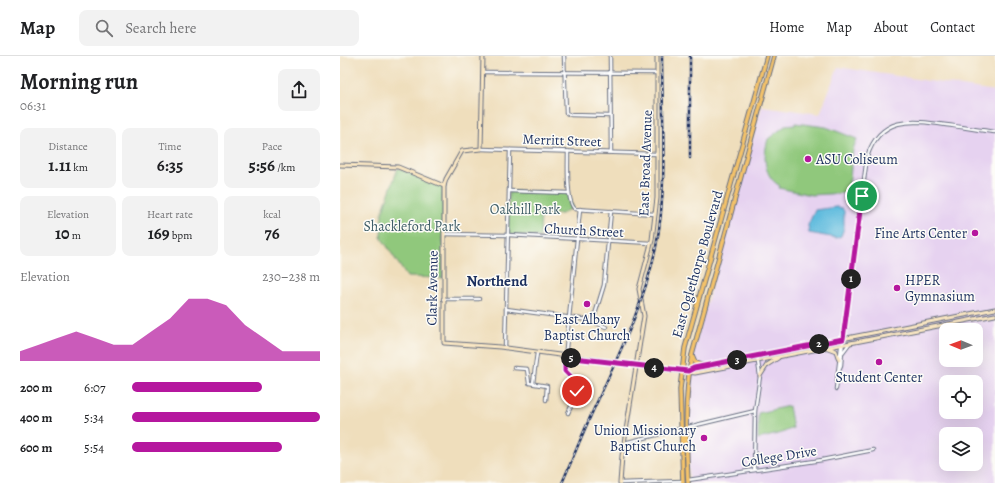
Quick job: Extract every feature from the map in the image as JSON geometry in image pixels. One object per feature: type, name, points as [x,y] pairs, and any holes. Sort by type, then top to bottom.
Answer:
[{"type":"main road","points":[[481,149],[483,56]]},
{"type":"main road","name":"East Broad Avenue","points":[[620,483],[635,366],[644,316],[639,289],[651,243],[657,198],[657,56]]},
{"type":"main road","name":"East Oglethorpe Boulevard","points":[[685,482],[680,429],[682,371],[688,340],[767,56]]},
{"type":"main road","name":"East Oglethorpe Boulevard","points":[[685,482],[688,464],[688,371],[774,56]]},
{"type":"main road","name":"Merritt Street","points":[[466,150],[481,149]]},
{"type":"main road","name":"Clark Avenue","points":[[466,150],[459,154],[446,178],[444,186],[443,339],[446,344],[505,348]]},
{"type":"main road","points":[[340,165],[398,167],[444,186]]},
{"type":"main road","points":[[688,371],[704,366],[757,355],[995,309]]},
{"type":"main road","points":[[505,348],[695,373],[995,315]]},
{"type":"main road","points":[[824,348],[836,351],[839,360]]},
{"type":"main road","points":[[692,355],[696,363],[704,366]]},
{"type":"main road","points":[[760,376],[768,365],[779,357]]},
{"type":"main road","points":[[680,429],[684,433],[688,464]]},
{"type":"street","points":[[564,56],[566,112],[571,115],[610,116]]},
{"type":"street","points":[[610,56],[611,152]]},
{"type":"street","points":[[483,72],[657,73]]},
{"type":"street","points":[[836,389],[867,157],[874,141],[882,132],[891,126],[908,121],[995,132]]},
{"type":"street","name":"Merritt Street","points":[[481,149],[657,154]]},
{"type":"street","points":[[505,348],[510,150]]},
{"type":"street","points":[[568,151],[569,193],[572,207],[580,209],[655,214]]},
{"type":"street","points":[[509,191],[569,193]]},
{"type":"street","points":[[568,413],[578,388],[574,379],[565,371],[565,357],[580,209]]},
{"type":"street","points":[[593,322],[604,285],[612,211]]},
{"type":"street","name":"Church Street","points":[[444,234],[508,234],[578,240],[651,243]]},
{"type":"street","points":[[443,299],[479,299]]},
{"type":"street","points":[[506,309],[570,317],[593,322],[606,327]]},
{"type":"street","points":[[838,372],[844,349],[851,342]]},
{"type":"street","points":[[842,344],[842,355]]},
{"type":"street","points":[[533,383],[537,353]]},
{"type":"street","points":[[754,470],[755,411],[760,376],[757,355]]},
{"type":"street","points":[[514,368],[527,369],[529,383],[547,386],[546,400]]},
{"type":"street","points":[[688,427],[755,411]]},
{"type":"street","points":[[624,443],[680,429]]},
{"type":"street","name":"College Drive","points":[[620,483],[685,482],[822,460],[873,450]]},
{"type":"shaded area","points":[[838,67],[995,91],[995,483],[689,483],[688,399],[694,349],[762,106],[820,114]]},
{"type":"green space","name":"ASU Coliseum","points":[[795,123],[826,127],[857,139],[854,146],[850,179],[846,193],[811,195],[779,188],[780,186],[770,177],[767,171],[765,159],[768,139],[785,126],[795,125]]},
{"type":"green space","name":"Shackleford Park","points":[[398,168],[443,186],[443,278],[407,277],[381,237],[382,213]]},
{"type":"green space","name":"Oakhill Park","points":[[509,191],[568,193],[572,208],[562,214],[541,214],[540,237],[508,234]]},
{"type":"green space","points":[[789,406],[793,428],[782,433],[758,439],[758,413]]},
{"type":"water","points":[[836,207],[842,208],[844,211],[844,228],[841,236],[837,238],[809,233],[808,225],[815,210]]},
{"type":"railway","points":[[562,483],[632,325],[646,287],[656,247],[660,225],[663,177],[662,56]]},
{"type":"railway","points":[[690,56],[690,158]]},
{"type":"place","name":"ASU Coliseum","points":[[808,159]]},
{"type":"place","name":"Fine Arts Center","points":[[975,233]]},
{"type":"place","name":"HPER Gymnasium","points":[[897,288]]},
{"type":"place","name":"East Albany Baptist Church","points":[[587,304]]},
{"type":"place","name":"Student Center","points":[[879,362]]},
{"type":"place","name":"Union Missionary Baptist Church","points":[[704,438]]},
{"type":"district","name":"Northend","points":[[497,281]]},
{"type":"route","points":[[577,391],[578,388],[576,382],[565,371],[565,357],[688,371],[694,368],[843,339],[862,196]]}]
